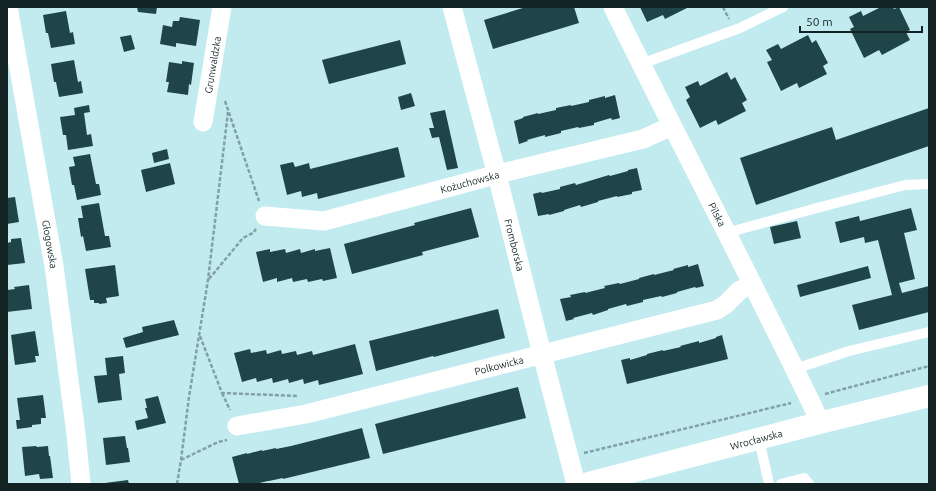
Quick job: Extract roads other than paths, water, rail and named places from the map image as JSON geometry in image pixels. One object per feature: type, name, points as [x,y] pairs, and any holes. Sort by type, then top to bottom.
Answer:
[{"type":"street","name":"Głogowska","points":[[8,7],[54,266],[81,484]]},
{"type":"street","name":"Grunwaldzka","points":[[203,122],[222,7]]},
{"type":"street","name":"Fromborska","points":[[452,7],[497,175],[576,484]]},
{"type":"street","name":"Pilska","points":[[613,7],[810,399],[819,423]]},
{"type":"street","name":"Kożuchowska","points":[[266,216],[324,221],[497,175],[644,139],[672,126]]},
{"type":"street","name":"Polkowicka","points":[[237,426],[306,414],[717,310],[726,304],[740,290],[753,284]]},
{"type":"street","name":"Wrocławska","points":[[585,484],[610,481],[819,423],[929,396]]},
{"type":"lane","points":[[641,64],[740,28],[783,7]]},
{"type":"lane","points":[[726,233],[905,185],[929,184]]},
{"type":"lane","points":[[795,369],[849,351],[929,332]]},
{"type":"lane","points":[[759,439],[769,484]]},
{"type":"lane","points":[[781,484],[804,478],[809,484]]}]
